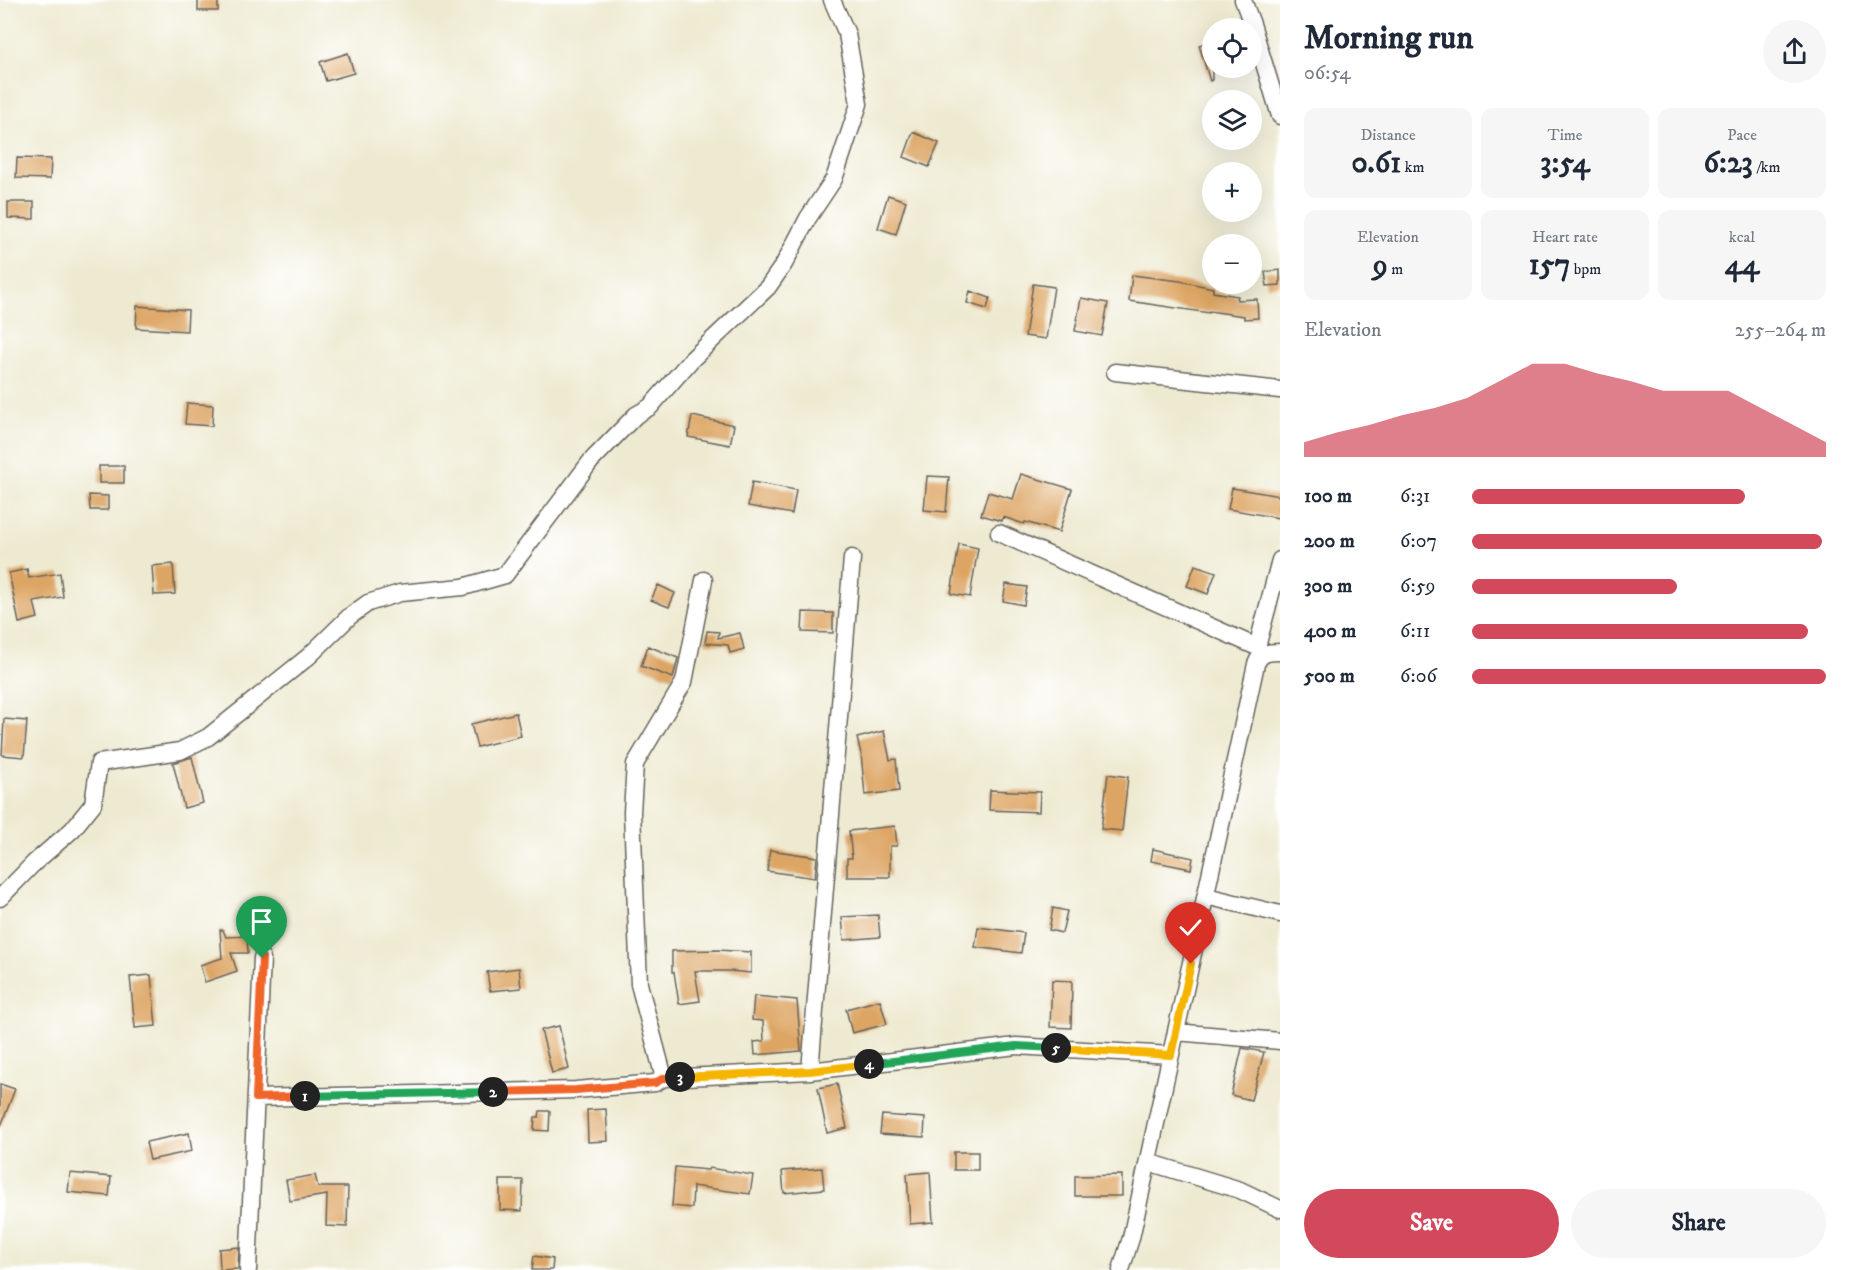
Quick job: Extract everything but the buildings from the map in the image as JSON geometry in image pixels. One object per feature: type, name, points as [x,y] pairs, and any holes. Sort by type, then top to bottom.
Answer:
[{"type":"street","points":[[0,898],[34,863],[72,830],[93,804],[99,763],[180,751],[208,737],[308,657],[350,616],[368,603],[400,593],[463,588],[505,575],[591,461],[636,415],[650,406],[691,360],[768,287],[834,178],[859,104],[847,34],[832,0]]},
{"type":"street","points":[[1243,0],[1280,116]]},
{"type":"street","points":[[1115,372],[1280,390]]},
{"type":"street","points":[[999,533],[1257,648],[1280,560]]},
{"type":"street","points":[[810,1071],[852,558]]},
{"type":"street","points":[[664,1078],[639,984],[632,812],[635,764],[684,682],[704,580]]},
{"type":"street","points":[[1121,1270],[1131,1238],[1148,1162],[1256,663],[1259,657],[1267,652],[1280,652]]},
{"type":"street","points":[[1206,896],[1280,914]]},
{"type":"street","points":[[248,1270],[262,958]]},
{"type":"street","points":[[1176,1032],[1280,1041]]},
{"type":"street","points":[[256,1098],[576,1090],[655,1083],[664,1078],[810,1071],[1016,1046],[1171,1055]]},
{"type":"street","points":[[1148,1162],[1240,1190],[1280,1209]]},
{"type":"route","points":[[262,958],[256,1098],[576,1090],[655,1083],[664,1078],[810,1071],[1016,1046],[1171,1055],[1191,964]]}]
